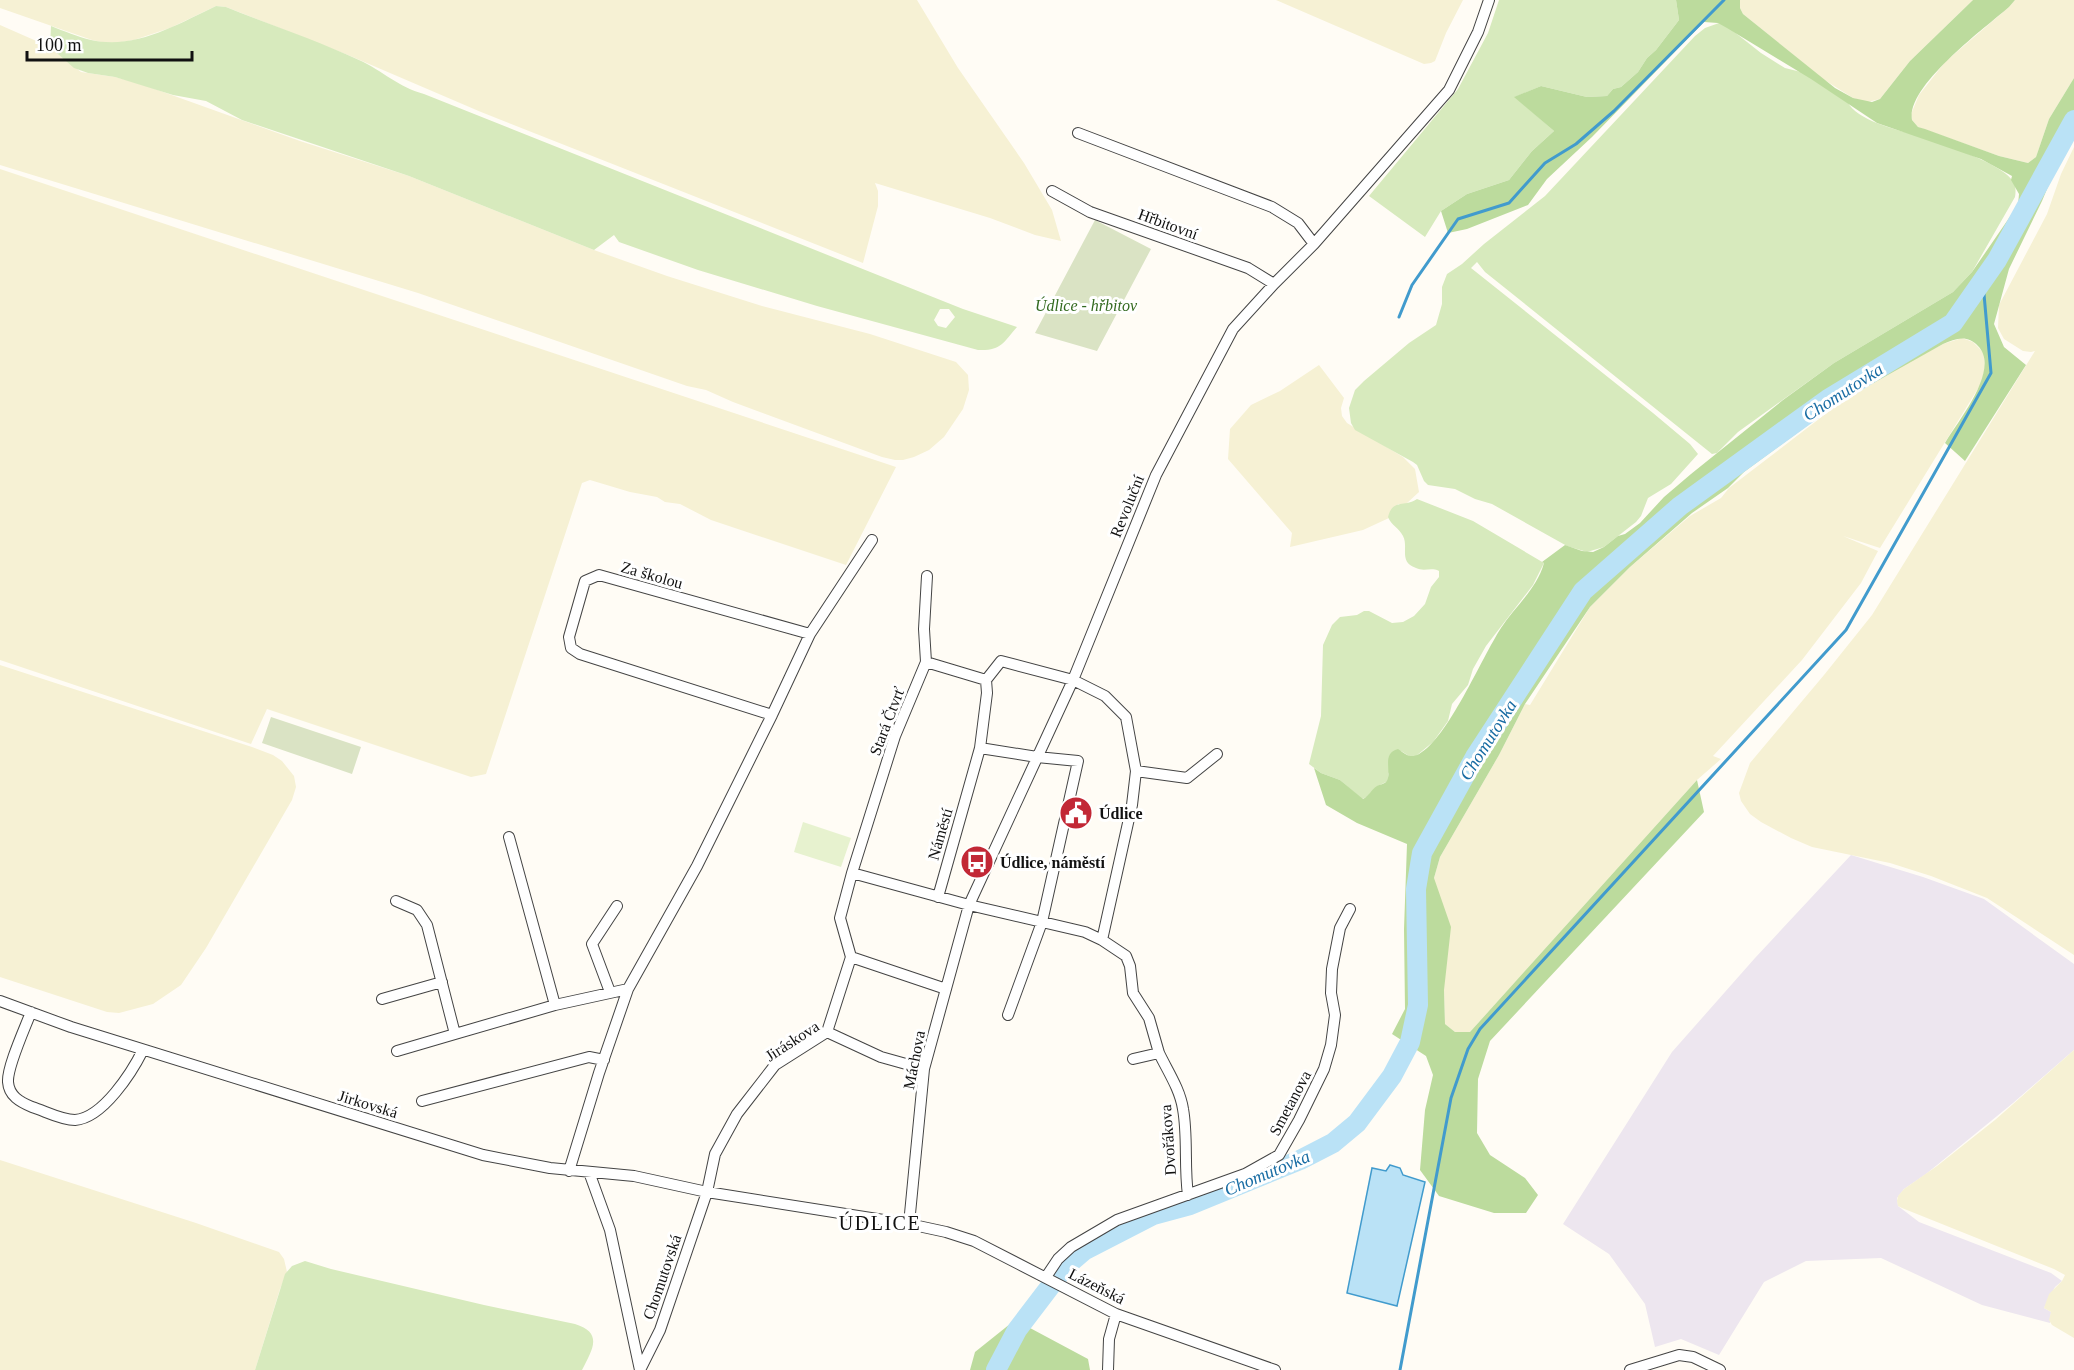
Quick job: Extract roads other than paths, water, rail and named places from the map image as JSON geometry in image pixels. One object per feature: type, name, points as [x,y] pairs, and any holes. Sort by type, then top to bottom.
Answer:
[{"type":"street","name":"Revoluční","points":[[1037,757],[1073,680],[1156,475],[1233,329],[1314,244],[1449,90],[1478,32],[1489,0]]},
{"type":"street","points":[[1078,133],[1272,207],[1298,223],[1314,244]]},
{"type":"street","name":"Hřbitovní","points":[[1052,191],[1090,212],[1248,268],[1274,284]]},
{"type":"street","points":[[569,1171],[628,989],[697,866],[810,634],[872,540]]},
{"type":"street","name":"Za školou","points":[[772,715],[580,654],[571,648],[569,637],[585,581],[599,575],[810,634]]},
{"type":"street","name":"Stará Čtvrť","points":[[851,957],[840,918],[895,736],[926,662],[924,628],[927,576]]},
{"type":"street","points":[[926,662],[986,680],[1001,661],[1073,680],[1105,696],[1126,717],[1136,771],[1132,805],[1102,940]]},
{"type":"street","name":"Náměstí","points":[[938,897],[980,748],[987,693],[986,680]]},
{"type":"street","points":[[980,748],[1078,761],[1042,922],[1008,1015]]},
{"type":"street","points":[[1136,771],[1187,778],[1217,754]]},
{"type":"street","points":[[969,905],[1037,757]]},
{"type":"street","points":[[508,837],[555,1005]]},
{"type":"street","points":[[852,873],[1042,922]]},
{"type":"street","points":[[396,901],[417,910],[427,925],[455,1034]]},
{"type":"street","name":"Máchova","points":[[909,1224],[924,1069],[969,905]]},
{"type":"street","points":[[610,992],[592,944],[617,906]]},
{"type":"street","name":"Smetanova","points":[[1048,1277],[1058,1259],[1071,1247],[1117,1220],[1245,1174],[1279,1155],[1324,1069],[1331,1045],[1335,1015],[1331,993],[1332,969],[1340,928],[1350,909]]},
{"type":"street","name":"Dvořákova","points":[[1042,922],[1085,932],[1126,956],[1131,966],[1133,993],[1149,1018],[1159,1053],[1180,1096],[1184,1110],[1185,1174],[1188,1195]]},
{"type":"street","points":[[827,1032],[851,957],[946,989]]},
{"type":"street","points":[[382,999],[442,982]]},
{"type":"street","points":[[398,1051],[555,1005],[628,989]]},
{"type":"street","name":"Jirkovská","points":[[0,1001],[143,1050],[483,1155],[569,1171],[634,1176],[707,1192],[909,1224]]},
{"type":"street","points":[[31,1012],[8,1074],[9,1086],[18,1101],[64,1118],[82,1119],[96,1111],[129,1075],[143,1050]]},
{"type":"street","name":"Jiráskova","points":[[707,1192],[715,1154],[737,1114],[775,1065],[827,1032],[881,1057],[924,1069]]},
{"type":"street","points":[[1133,1059],[1159,1053]]},
{"type":"street","points":[[422,1101],[589,1057],[604,1060]]},
{"type":"street","points":[[589,1172],[610,1230],[640,1370]]},
{"type":"street","name":"Chomutovská","points":[[640,1370],[660,1330],[707,1192]]},
{"type":"street","name":"Lázeňská","points":[[909,1224],[974,1241],[1048,1277],[1116,1314],[1275,1370]]},
{"type":"street","points":[[1108,1370],[1109,1339],[1116,1314]]},
{"type":"street","points":[[1630,1370],[1679,1355],[1693,1357],[1720,1370]]},
{"type":"water","points":[[1390,1165],[1400,1168],[1403,1175],[1425,1182],[1397,1306],[1347,1293],[1372,1168],[1386,1171]]},
{"type":"waterway","points":[[1399,317],[1412,285],[1458,219],[1509,203],[1545,163],[1576,144],[1614,111],[1724,0]]},
{"type":"waterway","name":"Chomutovka","points":[[996,1370],[1017,1330],[1065,1267],[1085,1250],[1153,1215],[1190,1205],[1300,1160],[1333,1143],[1357,1123],[1392,1076],[1410,1042],[1418,1005],[1416,889],[1422,853],[1475,757],[1583,591],[1680,506],[1828,399],[1953,323],[1997,260],[2074,120]]},
{"type":"waterway","points":[[1400,1370],[1451,1098],[1468,1049],[1480,1029],[1846,630],[1991,373],[1983,283]]},
{"type":"place","name":"Údlice","points":[[1076,813]]},
{"type":"place","name":"Údlice, náměstí","points":[[977,862]]},
{"type":"district","name":"ÚDLICE","points":[[880,1223]]},
{"type":"park label","name":"Údlice - hřbitov","points":[[1086,305]]}]
